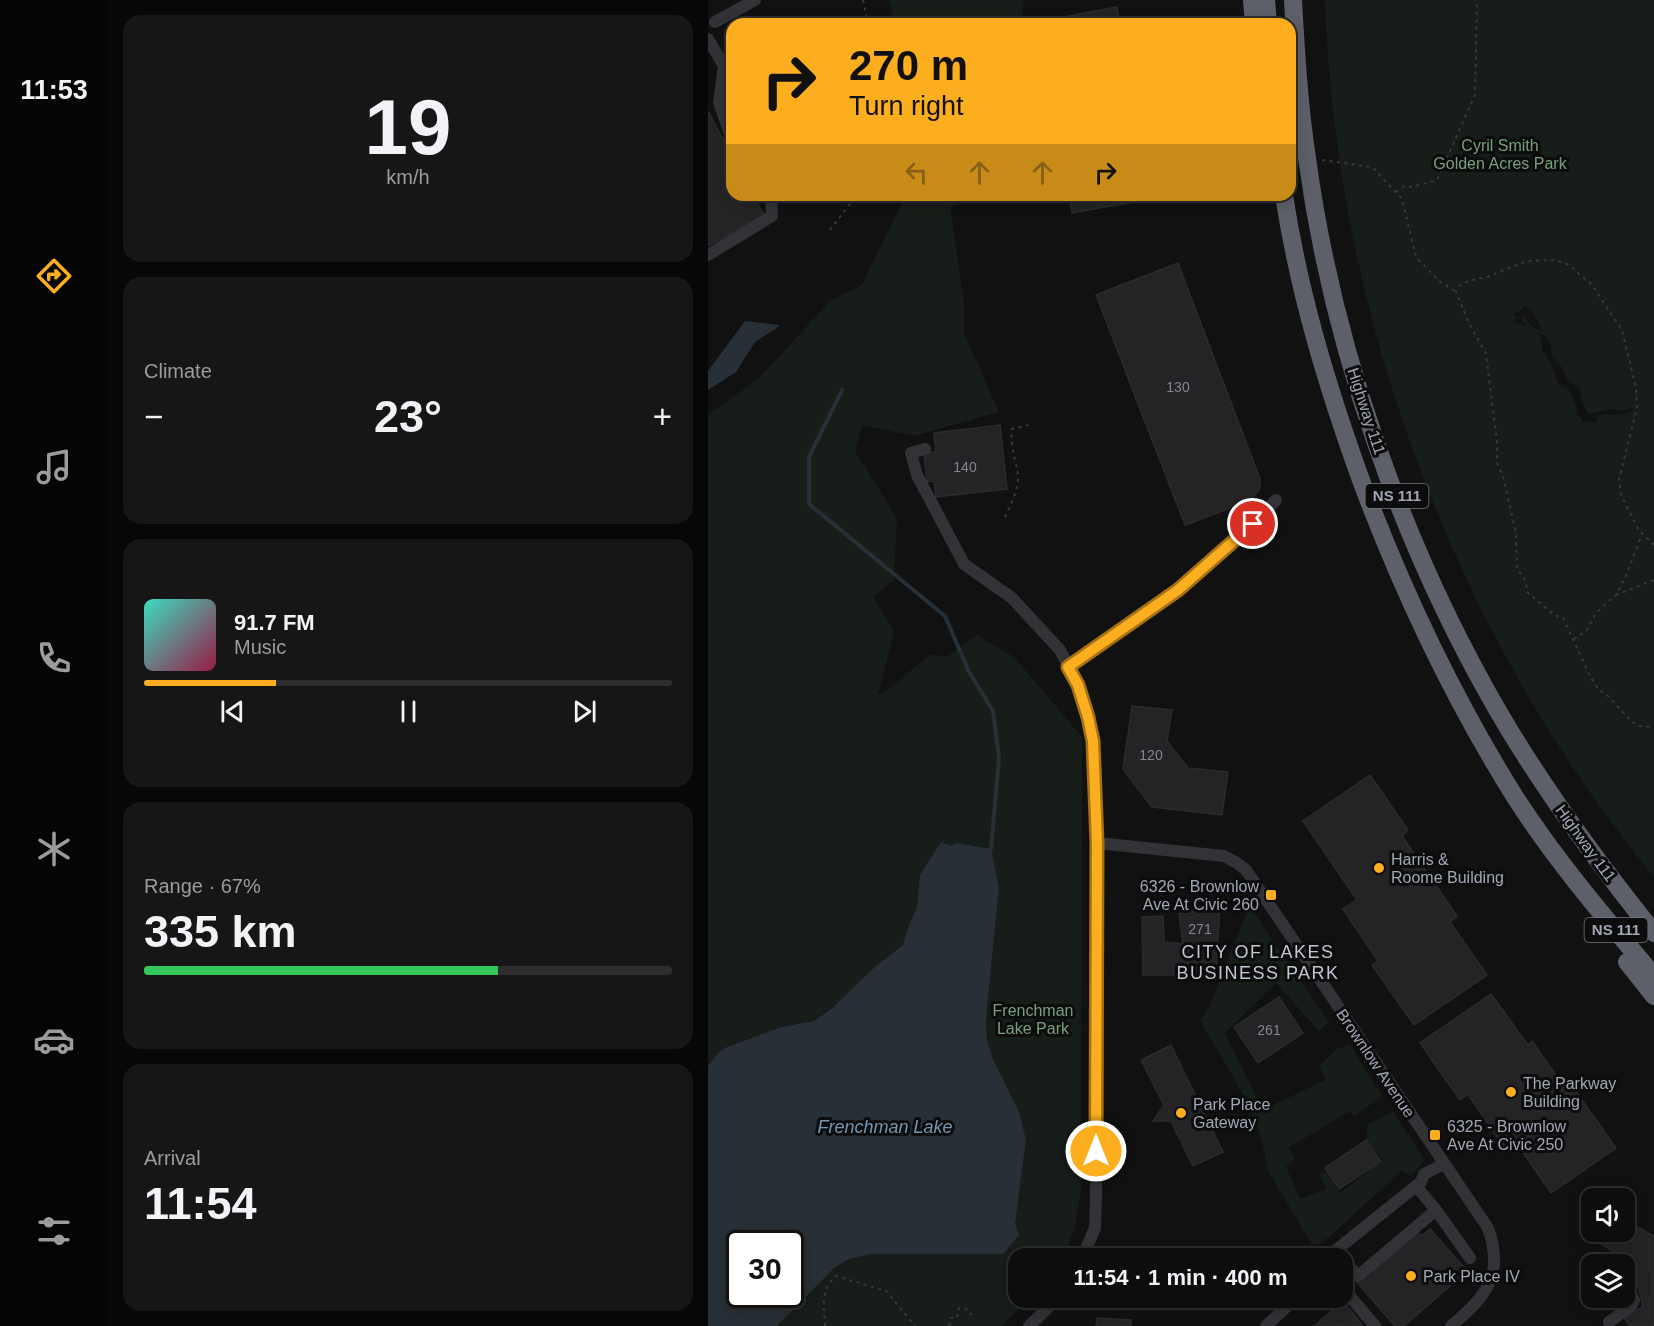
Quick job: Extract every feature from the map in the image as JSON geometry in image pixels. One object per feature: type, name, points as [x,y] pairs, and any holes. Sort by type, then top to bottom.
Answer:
[{"type":"highway","points":[[1252,0],[1254,18]]},
{"type":"highway","points":[[1266,0],[1268,18]]},
{"type":"highway","name":"Highway 111","points":[[1293,0],[1295,18]]},
{"type":"highway","name":"Highway 111","points":[[1296,34],[1307,158],[1322,243],[1343,332],[1389,477],[1457,636],[1499,712],[1531,764],[1580,835],[1654,933]]},
{"type":"highway","name":"Highway 111","points":[[1285,201],[1293,250],[1337,414],[1381,533],[1414,609],[1480,738],[1516,798],[1577,885],[1654,975]]},
{"type":"highway","points":[[1577,885],[1624,958],[1654,996]]},
{"type":"street","points":[[708,10],[711,24],[755,0]]},
{"type":"street","points":[[708,39],[724,66],[719,102],[726,122]]},
{"type":"street","points":[[708,255],[772,216],[771,201]]},
{"type":"street","points":[[925,449],[911,453],[916,475],[964,564],[1012,598],[1060,650],[1078,685],[1093,741],[1097,843],[1096,1197],[1095,1228],[1086,1248]]},
{"type":"street","points":[[1068,667],[1178,590],[1253,524],[1276,500]]},
{"type":"street","name":"Brownlow Avenue","points":[[1097,843],[1224,856],[1237,862],[1246,870],[1441,1166],[1488,1228],[1496,1257],[1491,1279],[1477,1304],[1451,1326]]},
{"type":"street","points":[[1339,1248],[1418,1184],[1424,1174],[1441,1166]]},
{"type":"street","points":[[1418,1184],[1470,1258]]},
{"type":"street","points":[[1353,1271],[1358,1276],[1436,1210]]},
{"type":"street","points":[[1353,1300],[1376,1326]]},
{"type":"street","points":[[1029,1326],[1048,1308]]},
{"type":"street","points":[[1266,1326],[1285,1308]]},
{"type":"street","points":[[1609,1322],[1628,1308]]},
{"type":"path","points":[[863,0],[866,18]]},
{"type":"path","points":[[1396,192],[1404,186],[1412,187],[1437,180],[1475,95],[1477,0]]},
{"type":"path","points":[[1307,158],[1372,167],[1402,199],[1416,257],[1439,281],[1456,292],[1486,354],[1497,442],[1497,463],[1503,476],[1516,533],[1517,569],[1526,581],[1527,592],[1554,615],[1563,618],[1599,690],[1606,694],[1632,722],[1639,726],[1654,727]]},
{"type":"path","points":[[830,230],[852,201]]},
{"type":"path","points":[[1456,292],[1459,286],[1468,281],[1487,277],[1527,261],[1555,260],[1569,265],[1592,285],[1622,330],[1636,388],[1637,408],[1619,479],[1621,495],[1638,529],[1654,545]]},
{"type":"path","points":[[1005,517],[1016,491],[1018,477],[1011,444],[1012,429],[1032,424]]},
{"type":"path","points":[[1574,639],[1587,630],[1596,614],[1616,595],[1642,533]]},
{"type":"path","points":[[1616,595],[1654,580]]},
{"type":"path","points":[[825,1326],[824,1297],[827,1284],[836,1276],[886,1291],[915,1326]]},
{"type":"path","points":[[948,1326],[951,1318],[957,1318],[959,1308],[969,1310],[970,1315]]},
{"type":"green space","points":[[889,0],[1024,0],[1022,18],[893,18]]},
{"type":"green space","name":"Cyril Smith Golden Acres Park","points":[[1325,0],[1654,0],[1654,877],[1583,783],[1520,682],[1465,576],[1419,466],[1381,352],[1353,235],[1334,118]],"holes":[[[1524,306],[1536,317],[1541,331],[1531,326],[1524,315],[1521,319],[1526,326],[1516,323],[1515,319],[1520,317],[1513,316],[1514,313],[1522,310]],[[1540,334],[1544,335],[1550,343],[1552,357],[1564,370],[1566,378],[1580,390],[1582,403],[1588,413],[1632,408],[1633,410],[1622,415],[1603,414],[1598,416],[1596,423],[1584,420],[1583,424],[1581,418],[1577,416],[1576,405],[1569,388],[1564,388],[1558,383],[1549,359],[1543,352]]]},
{"type":"green space","name":"Frenchman Lake Park","points":[[903,201],[970,201],[950,207],[964,302],[964,333],[999,412],[914,436],[862,425],[855,451],[897,518],[894,580],[873,597],[894,632],[878,694],[884,693],[929,655],[948,656],[977,635],[1014,657],[1082,737],[1081,1188],[1073,1233],[1067,1248],[1008,1248],[1008,1308],[1020,1308],[1001,1326],[777,1326],[794,1308],[804,1308],[804,1298],[835,1266],[849,1259],[870,1254],[1003,1254],[1015,1224],[1026,1140],[993,1059],[987,1040],[986,1019],[999,888],[968,845],[957,843],[920,875],[917,907],[903,945],[876,966],[853,990],[814,1021],[781,1027],[727,1047],[720,1051],[708,1066],[708,415],[761,376],[830,301],[862,285]]},
{"type":"green space","points":[[1249,906],[1329,1022],[1319,1031],[1276,983],[1225,1033],[1263,1110],[1325,1080],[1320,1065],[1337,1049],[1350,1045],[1382,1096],[1354,1117],[1350,1111],[1288,1148],[1295,1158],[1286,1167],[1300,1199],[1327,1189],[1318,1173],[1327,1172],[1340,1193],[1383,1160],[1366,1140],[1368,1124],[1393,1112],[1425,1160],[1411,1176],[1402,1171],[1320,1245],[1311,1243],[1267,1169],[1259,1131],[1251,1112],[1200,1020],[1210,1006]]},
{"type":"water","points":[[745,321],[779,325],[755,342],[736,372],[708,390],[708,371]]},
{"type":"water","name":"Frenchman Lake","points":[[941,842],[952,846],[957,843],[991,849],[999,888],[986,1019],[987,1040],[993,1059],[1019,1112],[1026,1140],[1015,1224],[1019,1235],[1003,1254],[870,1254],[849,1259],[835,1267],[804,1299],[804,1230],[726,1230],[726,1308],[795,1308],[777,1326],[708,1326],[708,1066],[720,1051],[727,1047],[781,1027],[814,1021],[832,1008],[876,966],[903,945],[917,907],[920,875]]},
{"type":"building","points":[[1117,7],[1119,18],[1058,18]]},
{"type":"building","points":[[708,111],[726,145],[726,201],[756,201],[764,215],[708,246]]},
{"type":"building","points":[[1070,201],[1141,201],[1072,213]]},
{"type":"building","points":[[1178,263],[1260,479],[1259,490],[1251,500],[1185,525],[1096,295]]},
{"type":"building","points":[[1000,425],[1007,489],[936,497],[934,481],[927,482],[924,453],[936,452],[934,433]]},
{"type":"building","points":[[1132,706],[1172,710],[1167,741],[1188,768],[1228,772],[1222,815],[1152,807],[1123,769]]},
{"type":"building","name":"Harris & Roome Building","points":[[1370,775],[1408,830],[1402,836],[1457,916],[1450,922],[1487,975],[1414,1025],[1372,965],[1378,961],[1343,909],[1357,900],[1303,821]]},
{"type":"building","points":[[1220,903],[1216,975],[1143,975],[1142,917],[1163,916],[1164,942],[1183,944],[1179,914]]},
{"type":"building","name":"The Parkway Building","points":[[1491,994],[1528,1045],[1532,1041],[1569,1094],[1575,1090],[1616,1148],[1551,1193],[1513,1138],[1503,1146],[1468,1094],[1460,1100],[1420,1043]]},
{"type":"building","points":[[1279,997],[1303,1033],[1258,1063],[1234,1027]]},
{"type":"building","name":"Park Place Gateway","points":[[1171,1045],[1223,1152],[1193,1166],[1171,1121],[1153,1121],[1164,1105],[1141,1060]]},
{"type":"building","points":[[1366,1140],[1381,1161],[1339,1189],[1325,1168]]},
{"type":"building","points":[[1635,1226],[1654,1236],[1654,1326],[1630,1326],[1624,1318],[1643,1307],[1635,1275],[1635,1254],[1618,1254],[1597,1242],[1635,1242]]},
{"type":"building","name":"Park Place IV","points":[[1430,1229],[1467,1271],[1404,1326],[1395,1326],[1356,1281],[1414,1230],[1422,1236]]},
{"type":"building","points":[[1335,1308],[1349,1308],[1363,1326],[1314,1326]]},
{"type":"building","points":[[1097,1318],[1131,1320],[1131,1326],[1096,1326]]},
{"type":"waterway","points":[[842,390],[809,457],[809,504],[945,616],[969,672],[993,711],[999,758],[991,849]]},
{"type":"place","name":"Harris & Roome Building","points":[[1379,868]]},
{"type":"place","name":"6326 - Brownlow Ave At Civic 260","points":[[1271,895]]},
{"type":"place","name":"The Parkway Building","points":[[1511,1092]]},
{"type":"place","name":"Park Place Gateway","points":[[1181,1113]]},
{"type":"place","name":"6325 - Brownlow Ave At Civic 250","points":[[1435,1135]]},
{"type":"place","name":"Park Place IV","points":[[1411,1276]]},
{"type":"district","name":"CITY OF LAKES BUSINESS PARK","points":[[1258,962]]},
{"type":"route","points":[[1096,1151],[1097,843],[1093,741],[1078,685],[1068,667],[1178,590],[1253,524]]}]
